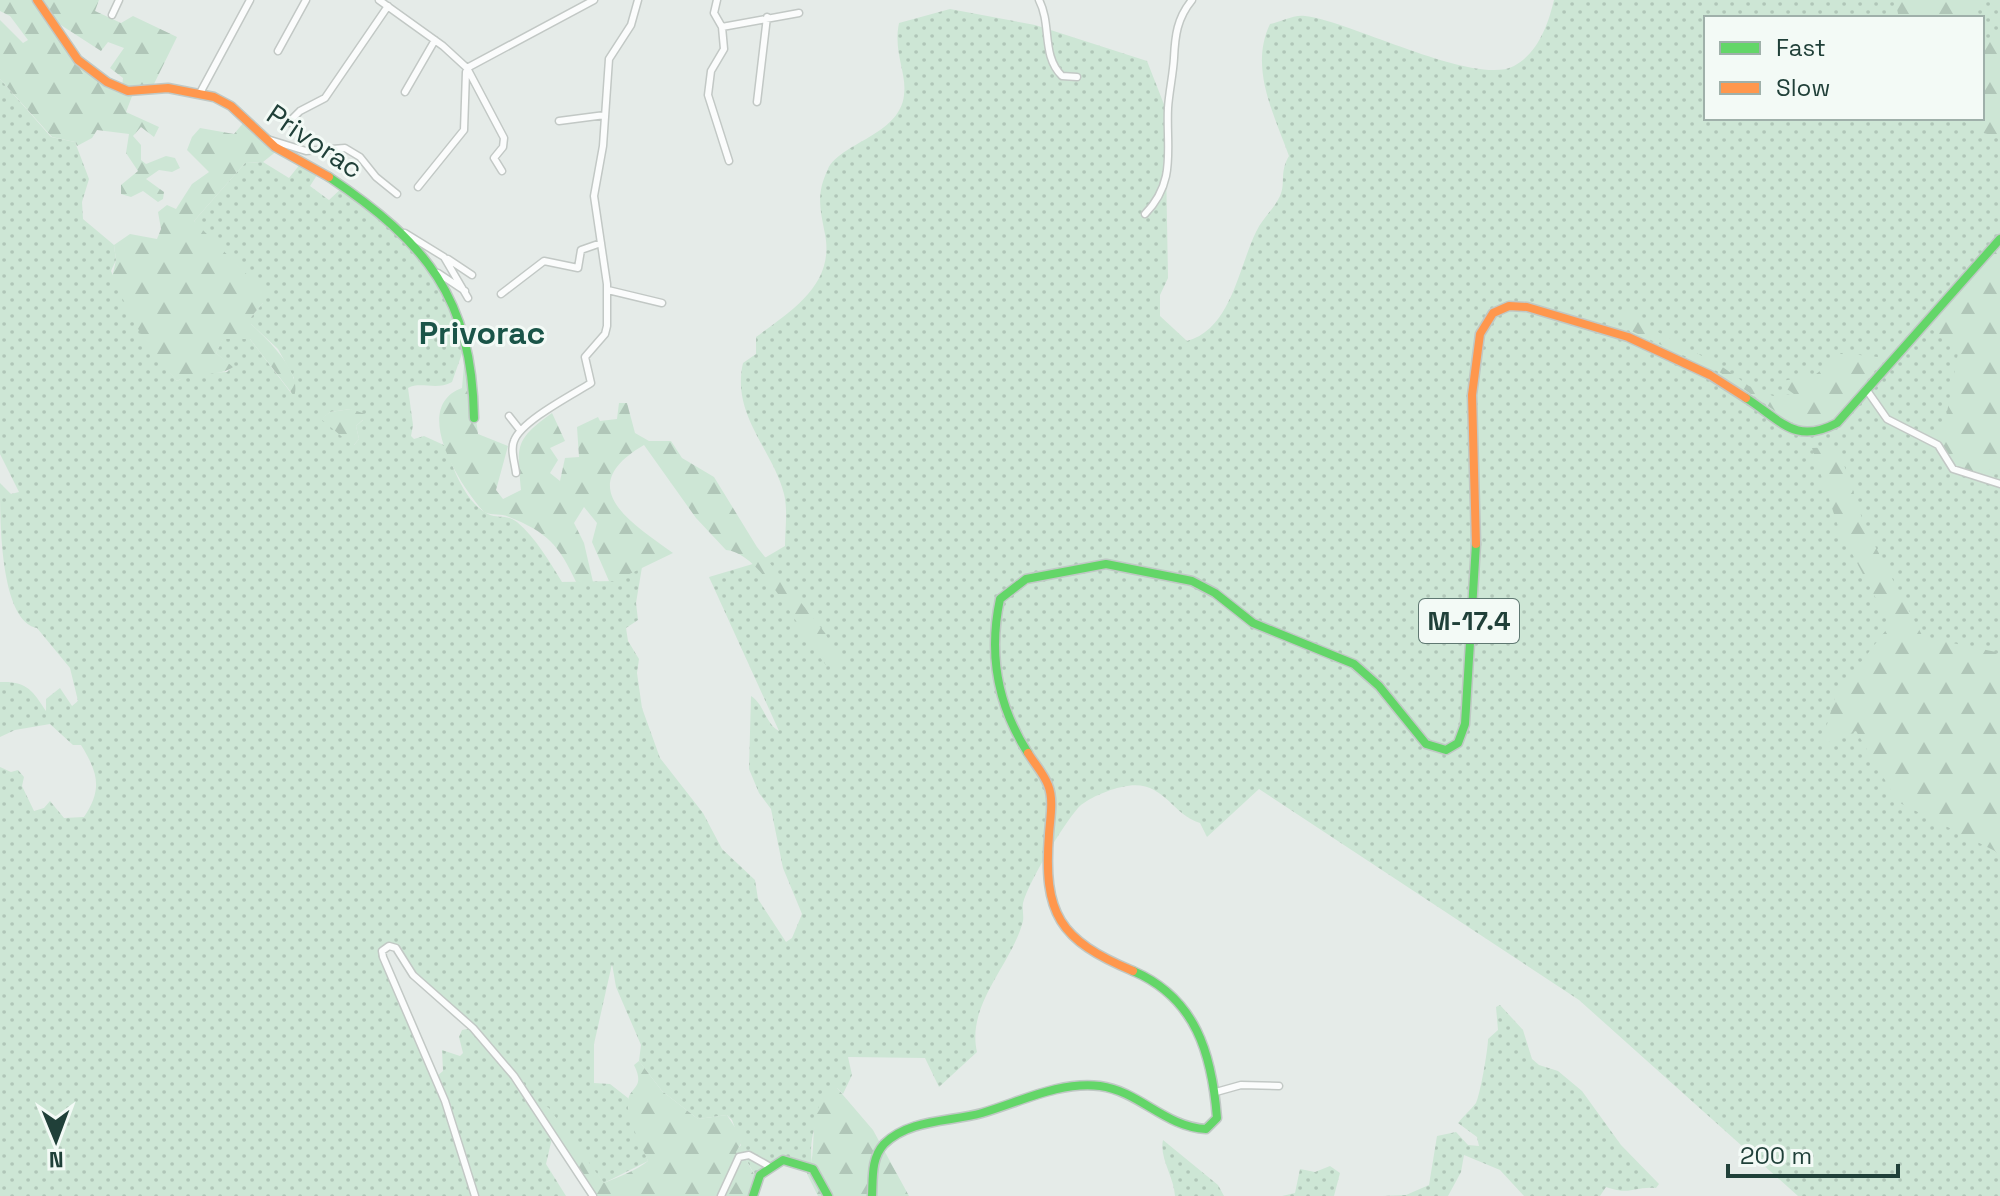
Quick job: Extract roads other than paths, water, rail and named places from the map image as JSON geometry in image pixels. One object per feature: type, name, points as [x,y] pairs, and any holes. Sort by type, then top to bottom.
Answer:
[{"type":"main road","name":"Privorac","points":[[37,0],[72,53],[101,78],[127,91],[142,92],[152,88],[200,93],[222,100],[263,138],[344,186],[405,233],[438,273],[457,309],[472,361],[474,418]]},
{"type":"main road","name":"M-17.4","points":[[1216,1092],[1195,1024],[1180,1000],[1158,982],[1090,953],[1065,928],[1054,910],[1046,872],[1050,792],[1046,778],[1010,725],[996,680],[994,618],[1004,593],[1032,577],[1106,564],[1201,584],[1253,623],[1354,664],[1379,686],[1426,744],[1446,750],[1458,743],[1465,724],[1469,619],[1478,526],[1471,434],[1472,395],[1480,334],[1493,313],[1509,306],[1527,307],[1628,337],[1719,380],[1802,434],[1831,428],[2000,239]]},
{"type":"main road","points":[[872,1196],[873,1164],[878,1151],[892,1137],[906,1130],[978,1114],[1038,1092],[1091,1086],[1117,1091],[1183,1125],[1202,1130],[1210,1127],[1217,1118],[1216,1092]]},
{"type":"main road","points":[[753,1196],[759,1174],[767,1165],[786,1159],[804,1163],[820,1176],[828,1196]]},
{"type":"street","points":[[112,15],[119,0]]},
{"type":"street","points":[[200,93],[250,0]]},
{"type":"street","points":[[278,51],[306,0]]},
{"type":"street","points":[[379,0],[435,40],[467,68],[504,138],[503,147],[494,158],[502,171]]},
{"type":"street","points":[[467,68],[594,0]]},
{"type":"street","points":[[516,473],[512,447],[520,430],[591,383],[585,357],[607,330],[608,290],[594,196],[609,59],[631,25],[638,0]]},
{"type":"street","points":[[717,0],[714,13],[722,27],[724,49],[711,71],[708,95],[729,161]]},
{"type":"street","points":[[1039,0],[1046,14],[1050,60],[1062,76],[1077,77]]},
{"type":"street","points":[[1145,214],[1160,195],[1170,171],[1169,106],[1175,35],[1180,18],[1192,0]]},
{"type":"street","points":[[288,123],[300,111],[325,98],[388,6]]},
{"type":"street","points":[[722,27],[799,13]]},
{"type":"street","points":[[757,102],[767,17]]},
{"type":"street","points":[[405,92],[435,40]]},
{"type":"street","points":[[418,187],[464,130],[467,68]]},
{"type":"street","points":[[559,121],[605,115]]},
{"type":"street","points":[[263,138],[306,151],[345,148],[360,157],[376,177],[397,194]]},
{"type":"street","points":[[405,233],[472,275]]},
{"type":"street","points":[[501,294],[544,261],[578,268],[581,250],[601,243]]},
{"type":"street","points":[[438,273],[467,295],[444,257]]},
{"type":"street","points":[[608,290],[662,303]]},
{"type":"street","points":[[1866,389],[1887,419],[1938,445],[1953,469],[2000,484]]},
{"type":"street","points":[[509,416],[520,430]]},
{"type":"street","points":[[475,1196],[445,1101],[383,957],[387,947],[396,948],[413,975],[473,1028],[514,1076],[593,1196]]},
{"type":"street","points":[[1216,1092],[1241,1085],[1279,1086]]},
{"type":"street","points":[[721,1196],[739,1157],[749,1155],[767,1165]]},
{"type":"district","name":"Privorac","points":[[482,333]]}]
